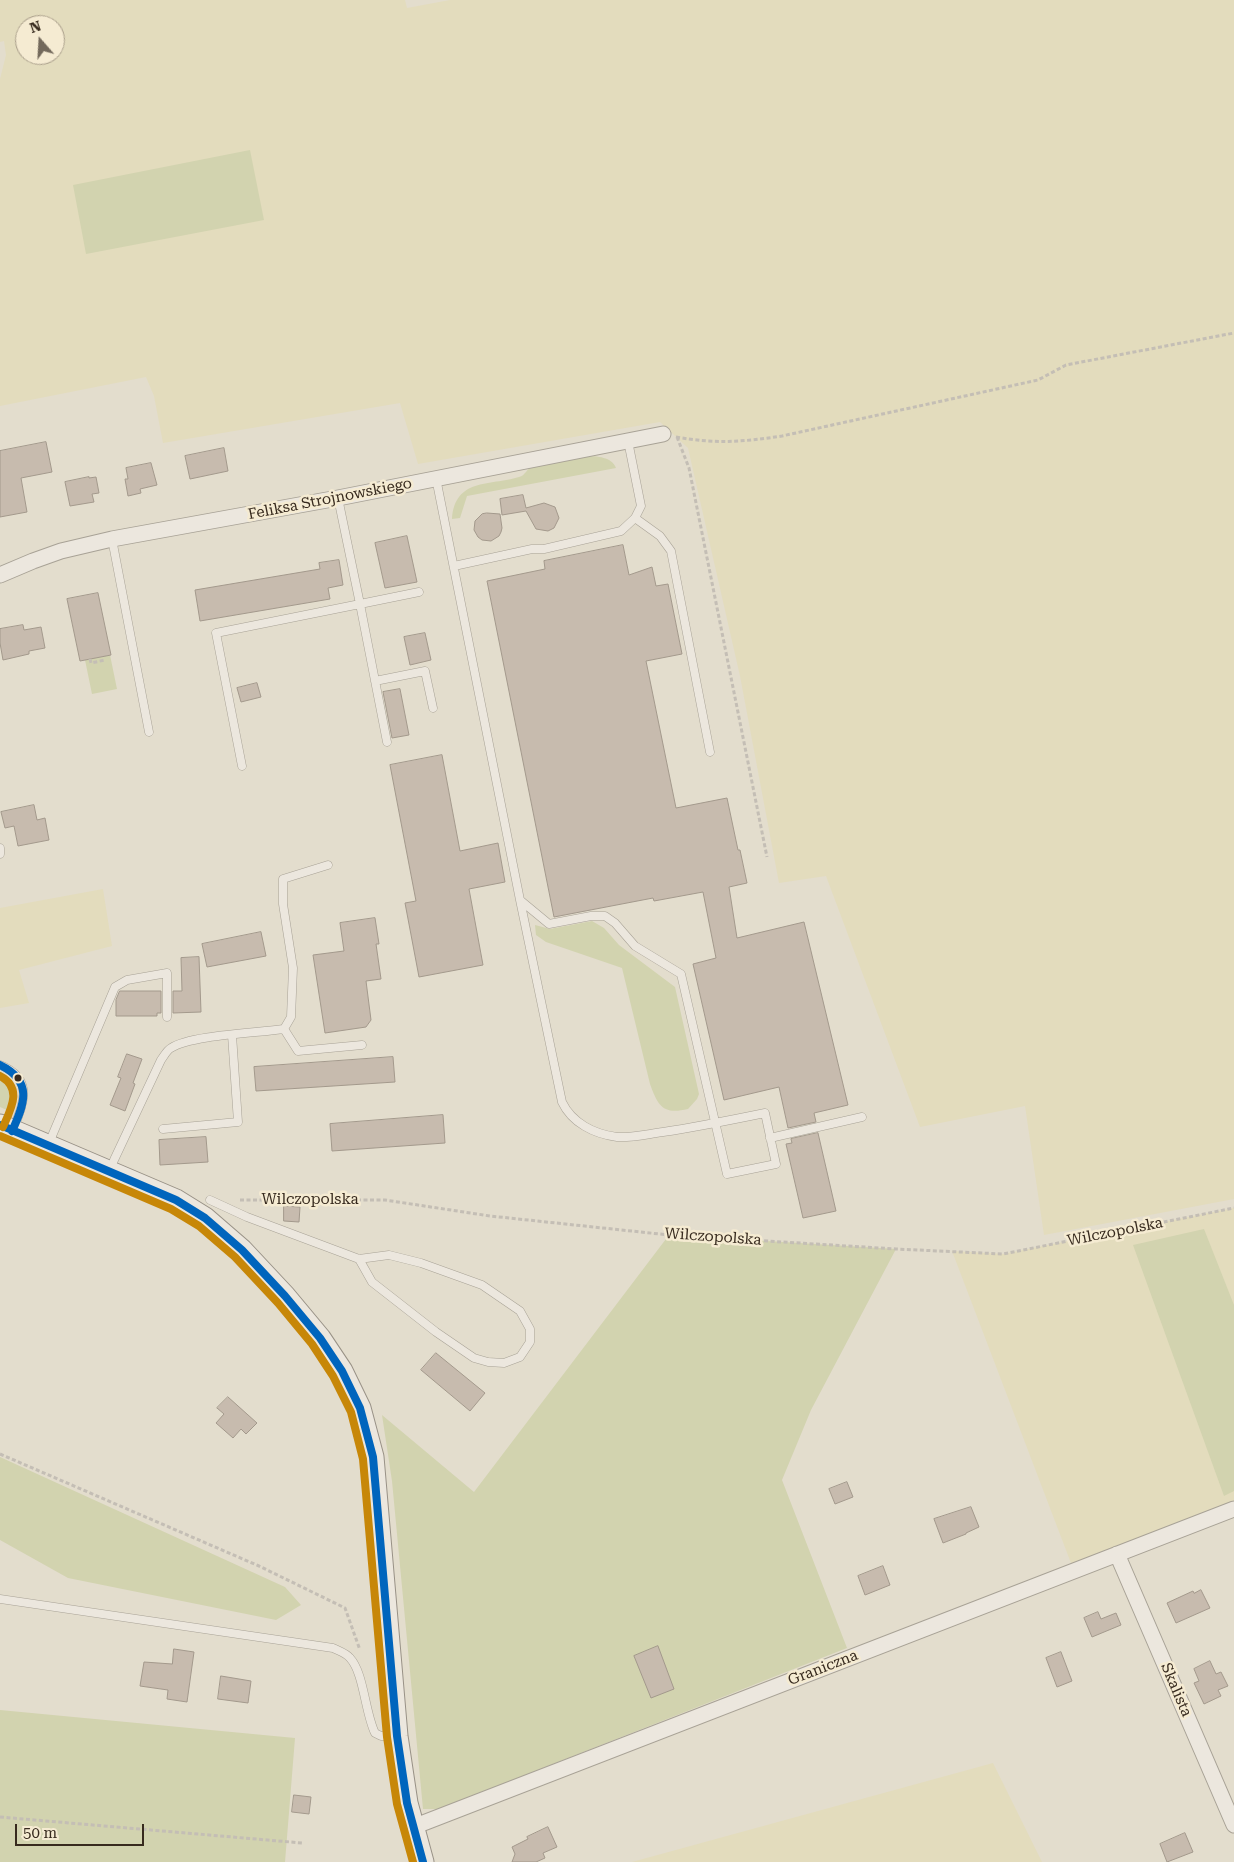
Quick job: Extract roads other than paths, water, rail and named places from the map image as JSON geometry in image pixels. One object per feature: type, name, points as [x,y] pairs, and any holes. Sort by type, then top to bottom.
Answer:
[{"type":"street","name":"Feliksa Strojnowskiego","points":[[0,575],[61,552],[112,539],[338,498],[628,441],[670,435]]},
{"type":"street","points":[[6,1128],[184,1203],[222,1231],[306,1319],[348,1381],[363,1415],[372,1457],[397,1736],[405,1791],[423,1862]]},
{"type":"street","name":"Graniczna","points":[[413,1827],[1234,1509]]},
{"type":"street","name":"Skalista","points":[[1118,1554],[1234,1825]]},
{"type":"lane","points":[[454,566],[532,549],[544,549],[621,531],[635,518],[640,506],[628,441]]},
{"type":"lane","points":[[436,478],[520,900],[562,1102],[578,1123],[591,1130],[618,1137],[716,1123],[765,1113],[776,1164],[726,1174],[716,1123],[680,974],[635,946],[615,923],[605,916],[591,916],[549,924],[520,900]]},
{"type":"lane","points":[[338,498],[387,742]]},
{"type":"lane","points":[[635,518],[660,536],[670,551],[710,752]]},
{"type":"lane","points":[[112,539],[149,732]]},
{"type":"lane","points":[[242,766],[216,633],[419,592]]},
{"type":"lane","points":[[375,680],[425,671],[433,708]]},
{"type":"lane","points":[[0,848],[0,854]]},
{"type":"lane","points":[[284,1029],[291,1017],[293,968],[283,904],[283,879],[328,865]]},
{"type":"lane","points":[[48,1145],[115,987],[126,980],[166,973],[167,1017]]},
{"type":"lane","points":[[110,1171],[161,1060],[170,1048],[186,1042],[284,1029]]},
{"type":"lane","points":[[284,1029],[298,1051],[362,1045]]},
{"type":"lane","points":[[163,1129],[238,1122],[232,1035]]},
{"type":"lane","points":[[0,1065],[14,1072],[23,1087],[25,1095],[24,1102],[6,1128]]},
{"type":"lane","points":[[770,1138],[862,1117]]},
{"type":"lane","points":[[210,1200],[247,1217],[359,1259],[389,1255],[421,1263],[482,1285],[520,1310],[530,1329],[530,1342],[520,1358],[504,1362],[488,1362],[474,1358],[436,1332],[372,1282],[359,1259]]},
{"type":"lane","points":[[0,1599],[333,1648],[343,1652],[356,1667],[367,1713],[375,1733],[381,1736],[397,1736]]}]
